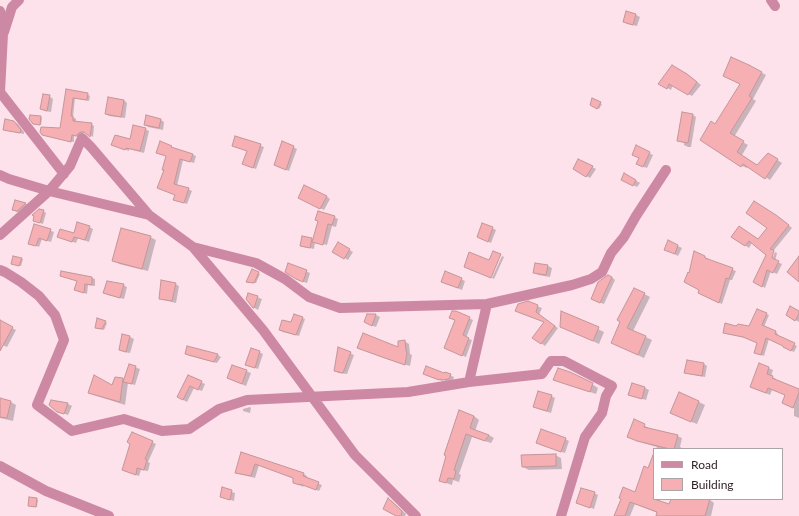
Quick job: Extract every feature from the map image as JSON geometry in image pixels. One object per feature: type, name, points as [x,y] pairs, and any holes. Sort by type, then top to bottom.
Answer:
[{"type":"street","points":[[3,34],[12,7],[19,0]]},
{"type":"street","points":[[0,11],[3,34],[0,92],[64,174]]},
{"type":"street","points":[[0,235],[48,191],[64,174],[70,166],[82,138],[149,215],[192,247],[262,330],[355,455],[416,516]]},
{"type":"street","points":[[192,247],[256,263],[285,279],[309,297],[340,308],[487,304],[572,286],[591,279],[602,272],[611,253],[624,237],[666,170]]},
{"type":"street","points":[[0,175],[9,180],[48,191],[149,215]]},
{"type":"street","points":[[0,270],[21,282],[39,296],[55,315],[64,340],[37,405],[72,431],[124,419],[162,431],[189,429],[219,409],[247,400],[408,392],[469,382],[542,374],[551,360],[564,361],[612,386],[606,396],[602,413],[585,437],[561,516]]},
{"type":"street","points":[[469,382],[487,304]]},
{"type":"street","points":[[0,466],[46,490],[109,516]]},
{"type":"building","points":[[626,11],[636,14],[633,25],[623,22]]},
{"type":"building","points":[[731,57],[762,72],[749,96],[752,98],[730,133],[744,141],[737,152],[757,165],[768,153],[778,159],[765,179],[743,164],[741,167],[700,140],[711,121],[715,124],[740,84],[723,76]]},
{"type":"building","points":[[672,65],[697,82],[688,95],[669,84],[667,89],[658,84]]},
{"type":"building","points":[[66,89],[88,93],[87,100],[73,98],[71,116],[73,116],[73,121],[92,123],[90,137],[84,132],[80,132],[76,136],[72,135],[71,142],[42,135],[40,132],[41,127],[60,128]]},
{"type":"building","points":[[43,94],[50,95],[47,111],[40,109]]},
{"type":"building","points":[[108,97],[124,100],[121,117],[105,114]]},
{"type":"building","points":[[592,98],[601,102],[597,109],[590,105]]},
{"type":"building","points":[[682,112],[693,114],[688,143],[677,141]]},
{"type":"building","points":[[30,115],[41,116],[40,125],[33,124],[29,119]]},
{"type":"building","points":[[146,115],[161,119],[159,128],[144,125]]},
{"type":"building","points":[[5,119],[14,121],[21,130],[20,133],[3,130]]},
{"type":"building","points":[[133,125],[146,128],[140,151],[126,148],[125,150],[111,145],[115,135],[130,139]]},
{"type":"building","points":[[235,136],[261,144],[253,168],[242,164],[247,151],[232,146]]},
{"type":"building","points":[[160,141],[172,146],[171,147],[193,154],[190,162],[180,159],[174,184],[189,188],[184,203],[173,200],[175,195],[157,188],[164,170],[162,170],[166,156],[156,153]]},
{"type":"building","points":[[282,141],[294,146],[286,170],[274,165]]},
{"type":"building","points":[[636,145],[650,152],[643,167],[636,164],[639,158],[632,155]]},
{"type":"building","points":[[578,159],[593,166],[586,177],[573,169]]},
{"type":"building","points":[[624,173],[636,180],[633,186],[621,180]]},
{"type":"building","points":[[304,185],[327,196],[320,209],[298,198]]},
{"type":"building","points":[[15,200],[26,203],[17,211],[12,210]]},
{"type":"building","points":[[754,201],[789,225],[770,249],[774,250],[772,258],[779,261],[773,273],[767,270],[762,287],[753,282],[766,255],[749,241],[745,246],[731,237],[739,226],[758,239],[767,228],[746,213]]},
{"type":"building","points":[[39,209],[44,210],[40,223],[33,221],[34,216],[32,215]]},
{"type":"building","points":[[318,211],[335,216],[332,225],[328,224],[323,245],[312,242],[318,221],[315,220]]},
{"type":"building","points":[[77,222],[90,226],[85,240],[74,237],[72,242],[57,237],[60,229],[74,233]]},
{"type":"building","points":[[482,223],[493,227],[488,242],[477,237]]},
{"type":"building","points":[[34,224],[51,229],[47,241],[39,238],[36,246],[28,244]]},
{"type":"building","points":[[121,228],[151,236],[142,269],[112,261]]},
{"type":"building","points":[[302,236],[312,238],[310,248],[300,246]]},
{"type":"building","points":[[668,240],[678,245],[675,254],[664,250]]},
{"type":"building","points":[[338,242],[350,249],[344,259],[332,252]]},
{"type":"building","points":[[493,251],[501,254],[491,278],[464,267],[469,252],[489,260]]},
{"type":"building","points":[[694,251],[705,256],[705,258],[733,268],[729,279],[726,278],[719,303],[698,293],[699,290],[684,282],[688,272],[689,273]]},
{"type":"building","points":[[13,256],[22,258],[19,266],[11,264]]},
{"type":"building","points":[[799,256],[799,282],[787,272]]},
{"type":"building","points":[[288,263],[307,270],[303,282],[285,272]]},
{"type":"building","points":[[535,263],[548,265],[546,275],[533,273]]},
{"type":"building","points":[[252,269],[259,272],[254,283],[246,282]]},
{"type":"building","points":[[61,271],[92,277],[92,285],[85,284],[84,293],[74,290],[77,281],[60,276]]},
{"type":"building","points":[[445,271],[462,278],[458,288],[441,282]]},
{"type":"building","points":[[608,275],[612,277],[600,303],[591,299],[598,282]]},
{"type":"building","points":[[161,280],[176,283],[172,301],[159,299]]},
{"type":"building","points":[[107,281],[124,284],[120,298],[103,293]]},
{"type":"building","points":[[634,288],[645,293],[627,328],[646,336],[638,355],[611,343],[620,322],[617,320]]},
{"type":"building","points":[[248,293],[258,296],[254,308],[246,299]]},
{"type":"building","points":[[528,301],[538,305],[536,312],[555,326],[541,344],[532,338],[544,322],[515,311],[518,304]]},
{"type":"building","points":[[790,306],[799,311],[795,321],[786,315]]},
{"type":"building","points":[[757,309],[767,313],[762,325],[776,331],[775,334],[795,343],[791,351],[766,338],[761,355],[754,353],[757,343],[743,337],[723,333],[725,323],[736,326],[738,324],[749,326]]},
{"type":"building","points":[[452,311],[456,311],[470,317],[463,335],[469,338],[462,356],[444,348],[455,320],[449,318]]},
{"type":"building","points":[[561,311],[599,327],[593,341],[560,327]]},
{"type":"building","points":[[294,314],[303,317],[296,335],[279,330],[282,320],[291,322]]},
{"type":"building","points":[[367,314],[376,314],[372,326],[364,322]]},
{"type":"building","points":[[97,318],[106,321],[102,329],[95,328]]},
{"type":"building","points":[[0,320],[13,327],[0,351]]},
{"type":"building","points":[[363,333],[398,347],[398,341],[405,340],[407,352],[405,365],[357,348]]},
{"type":"building","points":[[122,334],[130,336],[126,352],[119,350]]},
{"type":"building","points":[[187,346],[218,354],[214,362],[185,354]]},
{"type":"building","points":[[338,347],[351,352],[343,373],[334,371]]},
{"type":"building","points":[[251,348],[260,351],[255,368],[245,365]]},
{"type":"building","points":[[687,360],[704,363],[702,376],[684,373]]},
{"type":"building","points":[[759,363],[769,367],[767,374],[773,376],[772,378],[799,389],[799,393],[793,408],[782,403],[785,395],[768,388],[766,393],[750,387]]},
{"type":"building","points":[[129,364],[136,366],[132,384],[123,382]]},
{"type":"building","points":[[232,365],[247,370],[242,384],[227,378]]},
{"type":"building","points":[[426,366],[451,374],[449,379],[439,380],[423,374]]},
{"type":"building","points":[[558,368],[593,383],[590,392],[553,380]]},
{"type":"building","points":[[94,375],[112,385],[115,377],[123,378],[120,402],[88,393]]},
{"type":"building","points":[[188,375],[202,381],[198,390],[190,386],[183,400],[177,397]]},
{"type":"building","points":[[632,383],[645,387],[642,399],[628,395]]},
{"type":"building","points":[[538,391],[552,395],[547,411],[533,407]]},
{"type":"building","points":[[679,392],[699,401],[691,422],[670,413]]},
{"type":"building","points":[[0,398],[11,401],[7,418],[0,417]]},
{"type":"building","points":[[51,400],[68,403],[64,414],[57,412],[49,405]]},
{"type":"building","points":[[459,410],[474,416],[470,428],[489,435],[485,441],[466,434],[454,470],[456,471],[454,479],[448,478],[446,483],[439,481],[446,456],[444,455]]},
{"type":"building","points":[[634,419],[645,424],[644,427],[678,435],[674,448],[666,448],[627,437]]},
{"type":"building","points":[[541,429],[566,438],[561,452],[536,443]]},
{"type":"building","points":[[132,432],[153,441],[145,459],[147,460],[144,470],[137,468],[136,475],[122,470],[130,444],[127,442]]},
{"type":"building","points":[[241,452],[304,473],[303,476],[319,482],[316,490],[293,483],[293,478],[255,464],[251,476],[235,473]]},
{"type":"building","points":[[556,454],[556,466],[522,467],[521,455]]},
{"type":"building","points":[[653,455],[653,500],[669,504],[671,500],[710,500],[705,516],[656,516],[657,512],[630,502],[625,516],[614,516],[621,499],[619,498],[623,487],[635,492],[644,466],[648,468]]},
{"type":"building","points":[[222,487],[232,490],[230,500],[220,497]]},
{"type":"building","points":[[581,488],[595,492],[590,508],[576,503]]},
{"type":"building","points":[[29,497],[37,498],[36,507],[28,506]]},
{"type":"building","points":[[388,498],[402,511],[401,516],[396,516],[383,509]]}]
